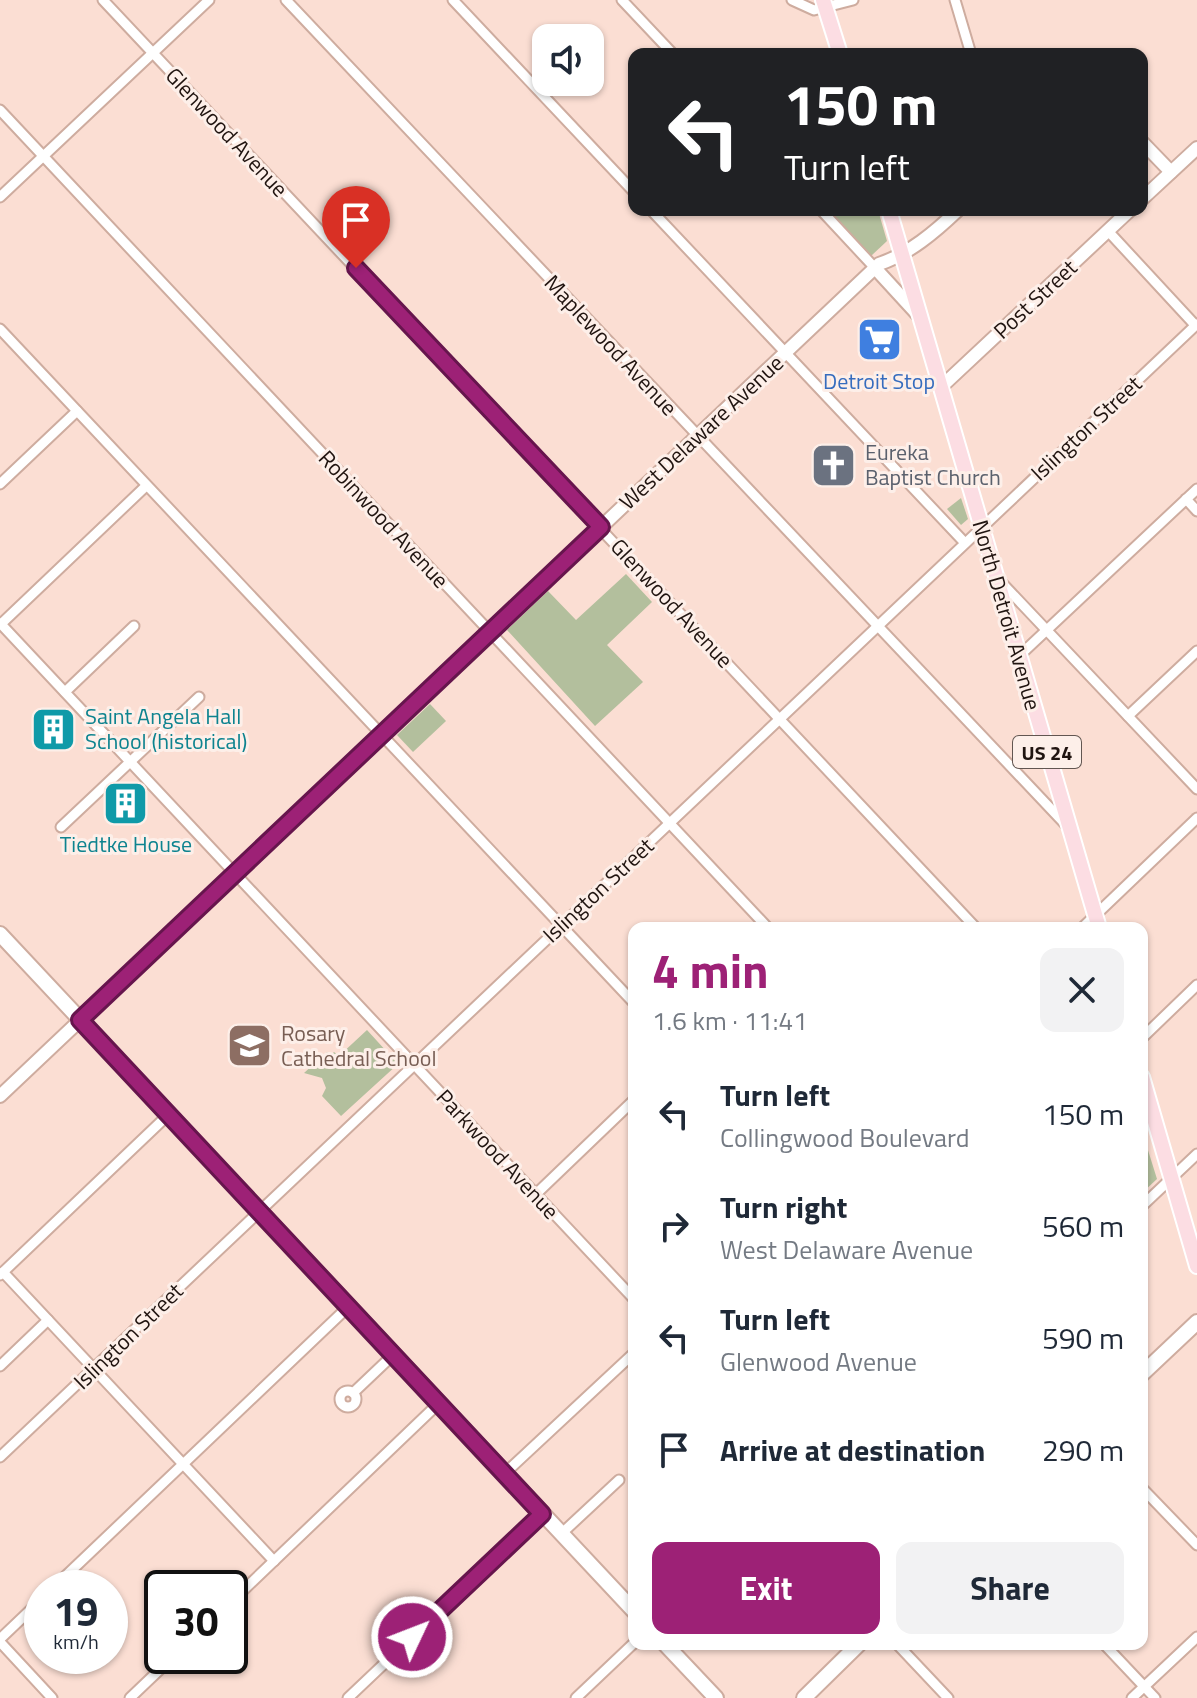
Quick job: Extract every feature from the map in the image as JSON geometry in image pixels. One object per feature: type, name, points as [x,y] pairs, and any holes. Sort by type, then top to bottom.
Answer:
[{"type":"main road","points":[[825,4],[838,48]]},
{"type":"main road","name":"North Detroit Avenue","points":[[891,216],[1097,922]]},
{"type":"main road","points":[[0,934],[628,1605]]},
{"type":"main road","points":[[1148,1100],[1197,1263]]},
{"type":"main road","points":[[1148,1368],[1197,1322]]},
{"type":"main road","points":[[1180,1338],[1197,1337]]},
{"type":"main road","points":[[676,1650],[716,1698]]},
{"type":"main road","points":[[804,1698],[853,1650]]},
{"type":"street","name":"Glenwood Avenue","points":[[103,0],[970,922]]},
{"type":"street","points":[[0,197],[209,0]]},
{"type":"street","name":"Maplewood Avenue","points":[[286,0],[1070,829]]},
{"type":"street","points":[[453,0],[628,186]]},
{"type":"street","points":[[622,0],[667,48]]},
{"type":"street","points":[[792,0],[814,10],[825,4],[853,0]]},
{"type":"street","points":[[955,0],[969,48]]},
{"type":"street","name":"Robinwood Avenue","points":[[0,110],[762,922]]},
{"type":"street","points":[[1148,148],[1171,172]]},
{"type":"street","points":[[1148,193],[1197,148]]},
{"type":"street","points":[[657,216],[965,543]]},
{"type":"street","points":[[827,216],[923,320]]},
{"type":"street","name":"West Delaware Avenue","points":[[0,1096],[875,268],[931,236],[952,216]]},
{"type":"street","name":"Post Street","points":[[940,388],[1124,216]]},
{"type":"street","points":[[1108,231],[1196,327]]},
{"type":"street","name":"Islington Street","points":[[0,1457],[1196,327]]},
{"type":"street","points":[[0,329],[4,341],[77,411],[628,997]]},
{"type":"street","points":[[0,484],[77,411]]},
{"type":"street","points":[[0,624],[146,486]]},
{"type":"street","points":[[1019,656],[1197,489]]},
{"type":"street","points":[[1186,499],[1197,511]]},
{"type":"street","points":[[996,576],[1197,789]]},
{"type":"street","name":"Parkwood Avenue","points":[[0,624],[628,1293]]},
{"type":"street","points":[[65,692],[134,626]]},
{"type":"street","points":[[1128,716],[1197,651]]},
{"type":"street","points":[[61,827],[199,697]]},
{"type":"street","points":[[1097,922],[1197,818]]},
{"type":"street","points":[[1148,1032],[1197,985]]},
{"type":"street","points":[[536,1194],[628,1106]]},
{"type":"street","points":[[168,1115],[2,1274],[274,1561]]},
{"type":"street","points":[[1148,1200],[1197,1154]]},
{"type":"street","points":[[72,1570],[348,1307]]},
{"type":"street","points":[[0,1366],[48,1320]]},
{"type":"street","points":[[353,1393],[393,1355]]},
{"type":"street","points":[[504,1474],[628,1359]]},
{"type":"street","points":[[248,1586],[438,1404]]},
{"type":"street","points":[[561,1534],[619,1480]]},
{"type":"street","points":[[1148,1494],[1197,1545]]},
{"type":"street","points":[[348,1698],[542,1514]]},
{"type":"street","points":[[24,1617],[0,1641],[52,1698]]},
{"type":"street","points":[[1132,1698],[1197,1637]]},
{"type":"street","points":[[576,1698],[628,1649]]},
{"type":"street","points":[[903,1650],[948,1698]]},
{"type":"street","points":[[1110,1650],[1155,1698]]},
{"type":"street","points":[[130,1698],[155,1674]]},
{"type":"green space","points":[[834,216],[880,216],[887,241],[871,256]]},
{"type":"green space","points":[[961,498],[968,519],[961,525],[947,509]]},
{"type":"green space","points":[[626,574],[652,602],[607,645],[643,682],[595,726],[507,630],[548,591],[576,620]]},
{"type":"green space","points":[[430,704],[446,721],[413,752],[397,735]]},
{"type":"green space","points":[[367,1030],[398,1064],[341,1116],[322,1096],[326,1088],[322,1078],[304,1073],[327,1052],[339,1056]]},
{"type":"green space","points":[[1148,1150],[1157,1179],[1148,1187]]},
{"type":"place","name":"Detroit Stop","points":[[879,340]]},
{"type":"place","name":"Eureka Baptist Church","points":[[834,465]]},
{"type":"place","name":"Saint Angela Hall School (historical)","points":[[54,729]]},
{"type":"place","name":"Tiedtke House","points":[[126,803]]},
{"type":"place","name":"Rosary Cathedral School","points":[[250,1046]]},
{"type":"route","points":[[356,268],[601,527],[80,1020],[542,1514],[412,1637]]}]
